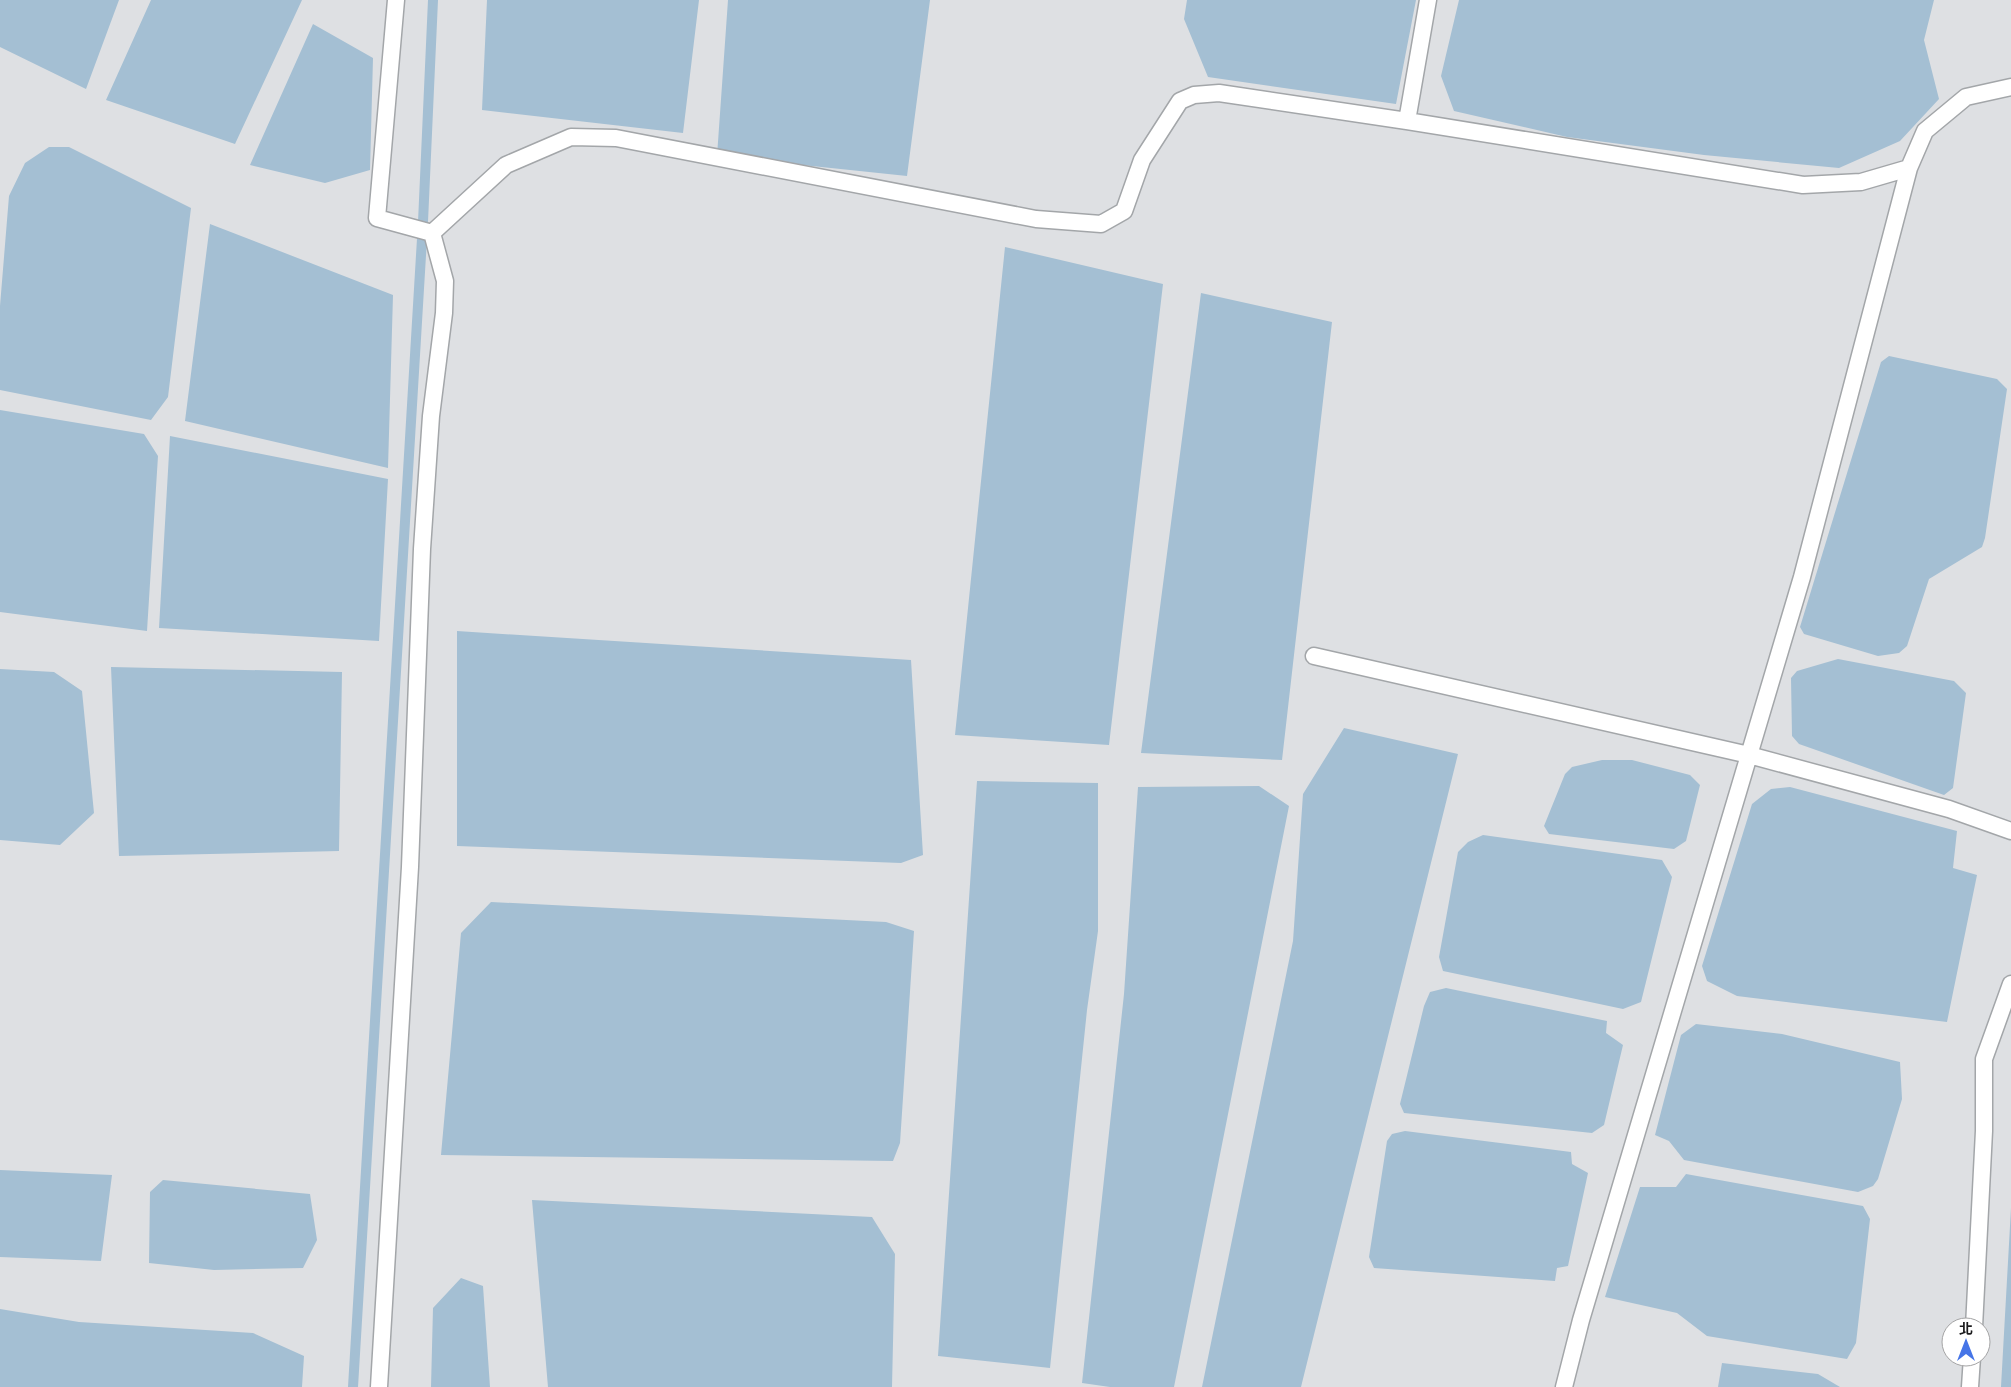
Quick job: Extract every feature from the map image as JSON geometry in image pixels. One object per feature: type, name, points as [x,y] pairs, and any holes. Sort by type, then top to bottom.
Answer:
[{"type":"lane","points":[[396,0],[377,218],[432,234]]},
{"type":"lane","points":[[1407,121],[1428,0]]},
{"type":"lane","points":[[1564,1387],[1584,1310],[1802,577],[1909,168],[1925,130],[1966,97],[2011,88]]},
{"type":"lane","points":[[432,234],[506,165],[571,137],[616,138],[1036,219],[1101,224],[1124,211],[1142,160],[1180,101],[1194,95],[1218,93],[1407,121],[1803,185],[1861,182],[1909,168]]},
{"type":"lane","points":[[379,1387],[409,877],[422,549],[431,416],[444,313],[445,281],[432,234]]},
{"type":"lane","points":[[1314,656],[1749,755],[1949,809],[2011,831]]},
{"type":"lane","points":[[1975,1317],[1984,1131],[1984,1059],[2011,984]]},
{"type":"lane","points":[[1970,1387],[1971,1367]]},
{"type":"water","points":[[0,0],[119,0],[86,89],[0,47]]},
{"type":"water","points":[[151,0],[302,0],[235,144],[106,100]]},
{"type":"water","points":[[487,0],[699,0],[683,133],[482,110]]},
{"type":"water","points":[[728,0],[930,0],[907,176],[717,156]]},
{"type":"water","points":[[1187,0],[1416,0],[1396,104],[1208,77],[1184,19]]},
{"type":"water","points":[[1459,0],[1934,0],[1924,40],[1939,99],[1900,141],[1839,168],[1704,155],[1567,137],[1454,111],[1441,76]]},
{"type":"water","points":[[313,24],[373,58],[370,170],[325,183],[250,165]]},
{"type":"water","points":[[49,147],[69,147],[191,208],[168,397],[151,420],[0,390],[0,306],[9,196],[25,163]]},
{"type":"water","points":[[210,224],[393,295],[388,468],[185,421]]},
{"type":"water","points":[[1005,247],[1163,284],[1109,745],[955,735]]},
{"type":"water","points":[[1201,293],[1332,322],[1282,760],[1141,753]]},
{"type":"water","points":[[1889,356],[1997,379],[2007,389],[1985,538],[1982,547],[1929,579],[1907,646],[1899,653],[1878,656],[1804,634],[1800,627],[1881,362]]},
{"type":"water","points":[[0,410],[144,434],[158,456],[147,631],[0,612]]},
{"type":"water","points":[[170,436],[388,479],[379,641],[159,628]]},
{"type":"water","points":[[457,631],[911,660],[923,855],[901,863],[457,846]]},
{"type":"water","points":[[1838,659],[1954,681],[1966,693],[1953,788],[1944,795],[1799,744],[1792,736],[1791,678],[1797,671]]},
{"type":"water","points":[[111,667],[342,672],[339,851],[119,856]]},
{"type":"water","points":[[0,669],[54,672],[82,691],[94,813],[60,845],[0,840]]},
{"type":"water","points":[[1344,728],[1458,754],[1301,1387],[1202,1387],[1293,941],[1303,794]]},
{"type":"water","points":[[1602,760],[1632,760],[1690,775],[1700,785],[1686,841],[1674,849],[1549,834],[1544,826],[1565,774],[1572,767]]},
{"type":"water","points":[[977,781],[1098,783],[1098,931],[1087,1010],[1050,1368],[938,1356]]},
{"type":"water","points":[[1259,786],[1289,806],[1174,1387],[1110,1387],[1082,1383],[1124,994],[1138,787]]},
{"type":"water","points":[[1790,787],[1957,831],[1953,868],[1977,875],[1947,1022],[1737,996],[1707,981],[1702,966],[1752,804],[1771,789]]},
{"type":"water","points":[[1483,835],[1662,860],[1672,877],[1641,1002],[1623,1009],[1443,971],[1439,957],[1458,852],[1468,842]]},
{"type":"water","points":[[491,902],[886,922],[914,931],[900,1143],[893,1161],[441,1155],[461,933]]},
{"type":"water","points":[[1446,988],[1607,1021],[1606,1033],[1623,1045],[1604,1125],[1592,1133],[1404,1113],[1400,1104],[1424,1006],[1430,992]]},
{"type":"water","points":[[1696,1024],[1782,1034],[1900,1062],[1902,1099],[1878,1179],[1873,1186],[1858,1192],[1684,1160],[1669,1141],[1655,1135],[1681,1035]]},
{"type":"water","points":[[1405,1131],[1571,1152],[1572,1164],[1588,1173],[1568,1266],[1557,1268],[1555,1281],[1374,1268],[1369,1257],[1387,1141],[1392,1134]]},
{"type":"water","points":[[0,1170],[112,1175],[101,1261],[0,1257]]},
{"type":"water","points":[[1686,1174],[1863,1206],[1870,1219],[1856,1343],[1847,1359],[1707,1336],[1677,1313],[1605,1297],[1640,1187],[1676,1187]]},
{"type":"water","points":[[163,1180],[310,1194],[317,1240],[303,1268],[214,1270],[149,1263],[150,1192]]},
{"type":"water","points":[[532,1200],[872,1217],[895,1254],[892,1387],[548,1387]]},
{"type":"water","points":[[2011,1208],[2011,1387],[2001,1387]]},
{"type":"water","points":[[461,1278],[483,1286],[490,1387],[431,1387],[433,1308]]},
{"type":"water","points":[[0,1309],[79,1322],[253,1333],[304,1356],[302,1387],[0,1387]]},
{"type":"water","points":[[1722,1363],[1818,1374],[1840,1387],[1718,1387]]},
{"type":"waterway","points":[[353,1387],[423,222],[433,0]]}]
